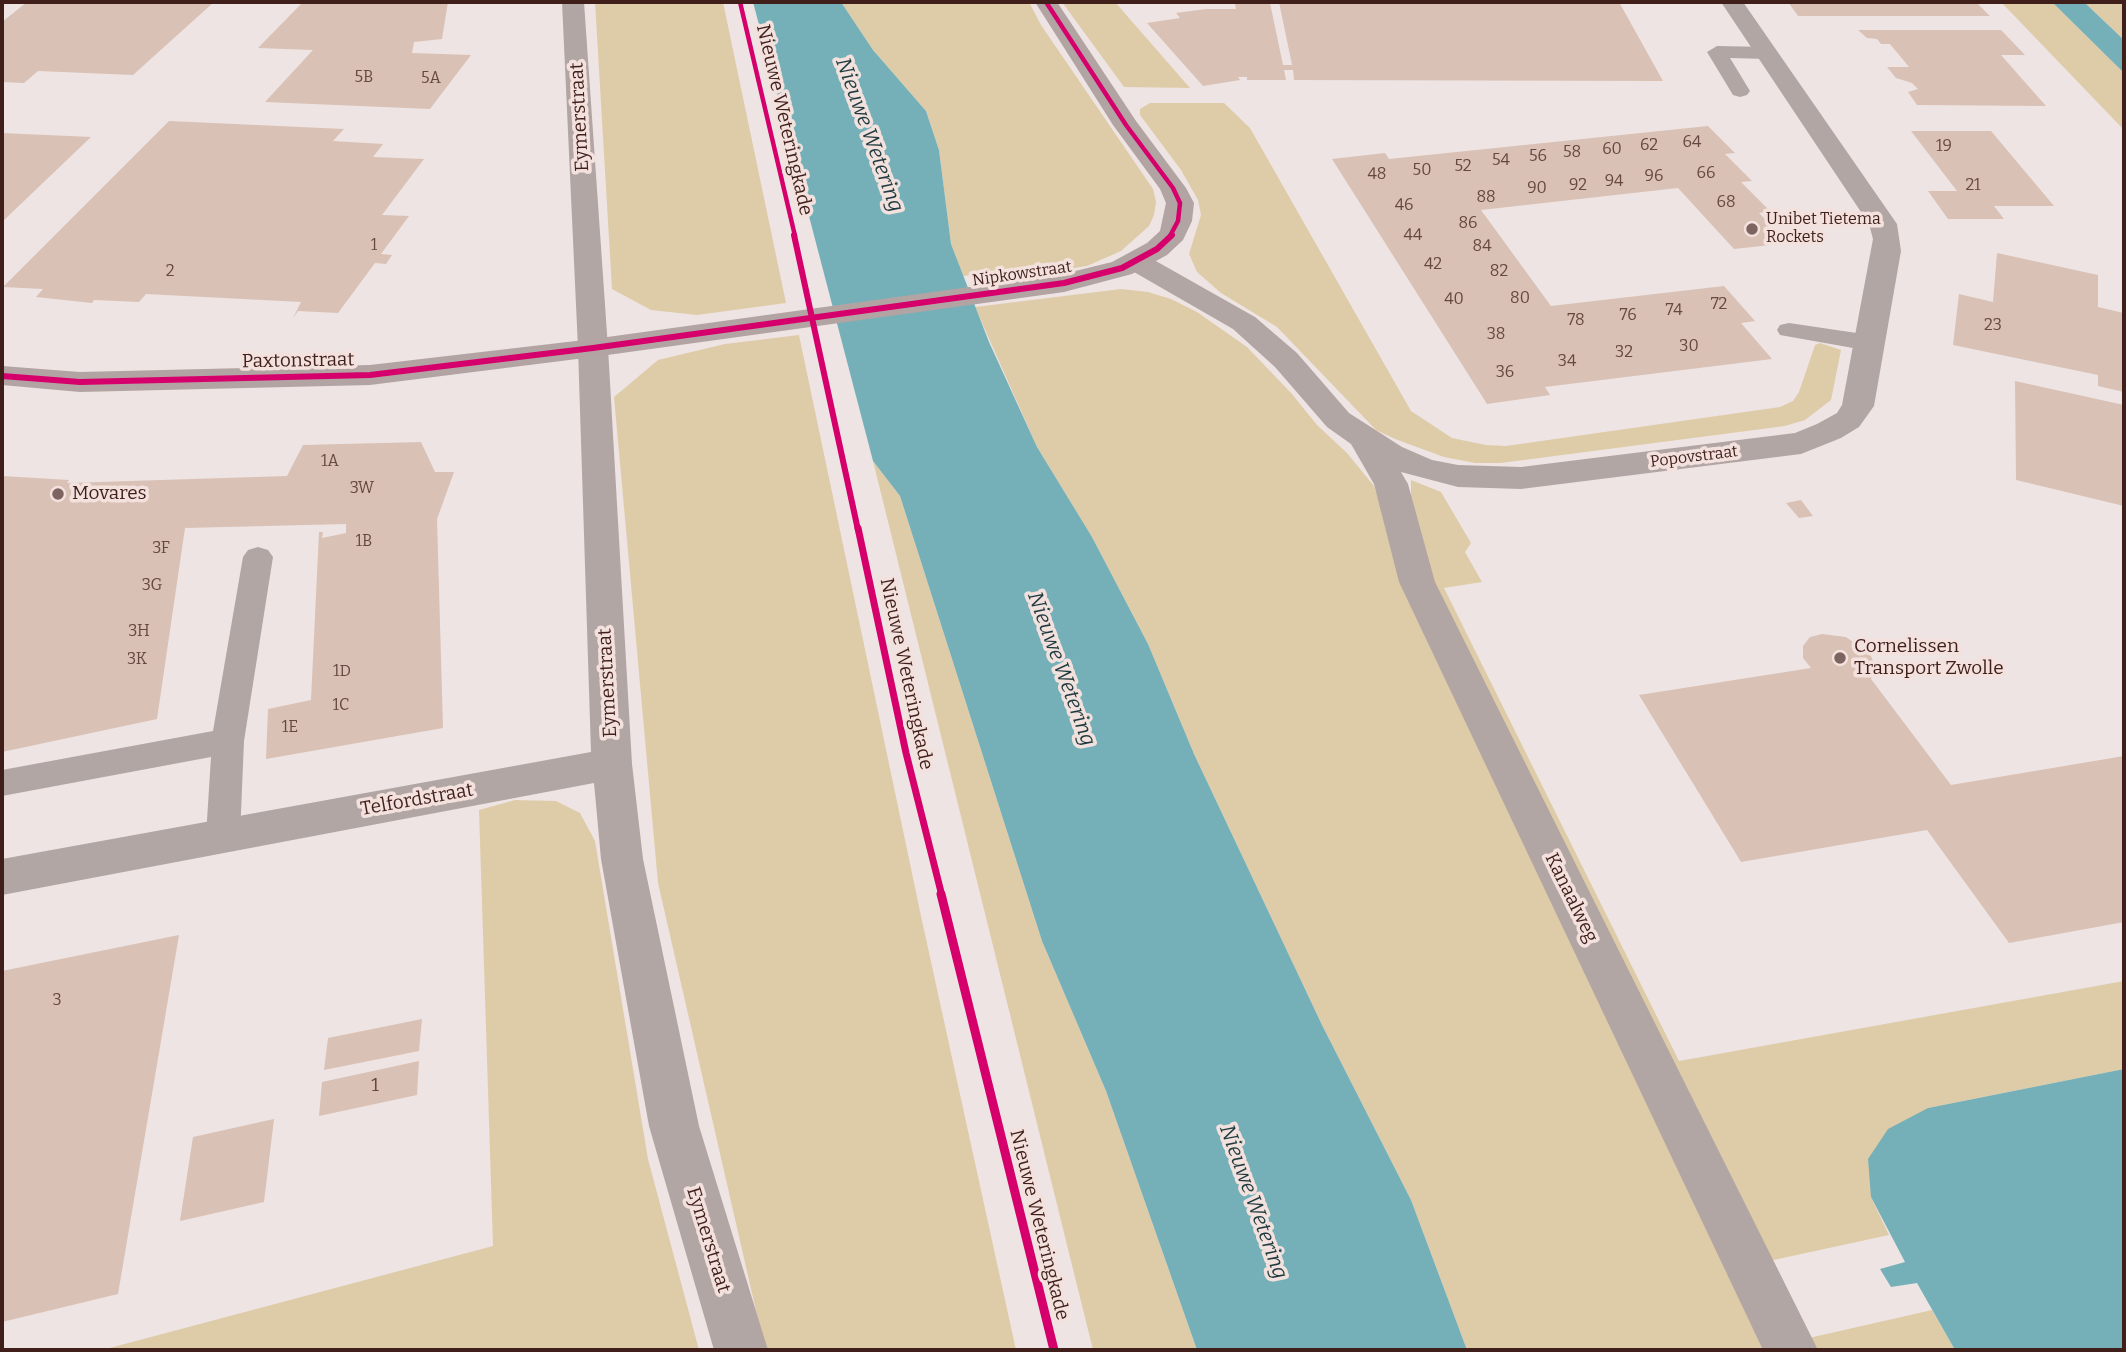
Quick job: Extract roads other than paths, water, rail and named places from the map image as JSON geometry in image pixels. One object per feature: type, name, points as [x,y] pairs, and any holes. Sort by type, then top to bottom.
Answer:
[{"type":"street","name":"Eymerstraat","points":[[573,2],[593,348],[612,764],[622,859],[674,1126],[741,1350]]},
{"type":"street","name":"Nipkowstraat","points":[[593,348],[1090,277],[1137,262],[1157,249],[1173,234],[1180,204],[1168,181],[1126,125],[1046,2]]},
{"type":"street","name":"Popovstraat","points":[[1137,262],[1244,323],[1286,360],[1338,420],[1390,455],[1424,469],[1458,477],[1491,479],[1556,475],[1801,443],[1848,420],[1858,406],[1887,251],[1883,224],[1732,2]]},
{"type":"street","name":"Paxtonstraat","points":[[2,376],[80,382],[370,375],[593,348]]},
{"type":"street","name":"Kanaalweg","points":[[1366,441],[1391,484],[1417,582],[1791,1350]]},
{"type":"street","name":"Telfordstraat","points":[[2,877],[612,764]]},
{"type":"lane","points":[[1740,91],[1717,52],[1767,53]]},
{"type":"lane","points":[[1789,330],[1870,343]]},
{"type":"lane","points":[[223,836],[228,741],[258,557]]},
{"type":"lane","points":[[2,783],[228,741]]},
{"type":"water","name":"Nieuwe Wetering","points":[[753,2],[841,2],[873,50],[926,111],[939,150],[951,244],[989,342],[1037,447],[1092,537],[1148,644],[1194,754],[1322,1025],[1411,1200],[1467,1350],[1197,1350],[1106,1091],[1042,941],[900,496],[873,461]]},
{"type":"water","points":[[2052,2],[2084,2],[2124,40],[2124,73]]},
{"type":"water","points":[[2124,1069],[2124,1350],[1955,1350],[1917,1283],[1891,1287],[1880,1269],[1905,1262],[1871,1197],[1868,1159],[1888,1129],[1928,1108]]},
{"type":"place","name":"Unibet Tietema Rockets","points":[[1752,229]]},
{"type":"place","name":"Movares","points":[[58,494]]},
{"type":"place","name":"Cornelissen Transport Zwolle","points":[[1840,658]]}]
